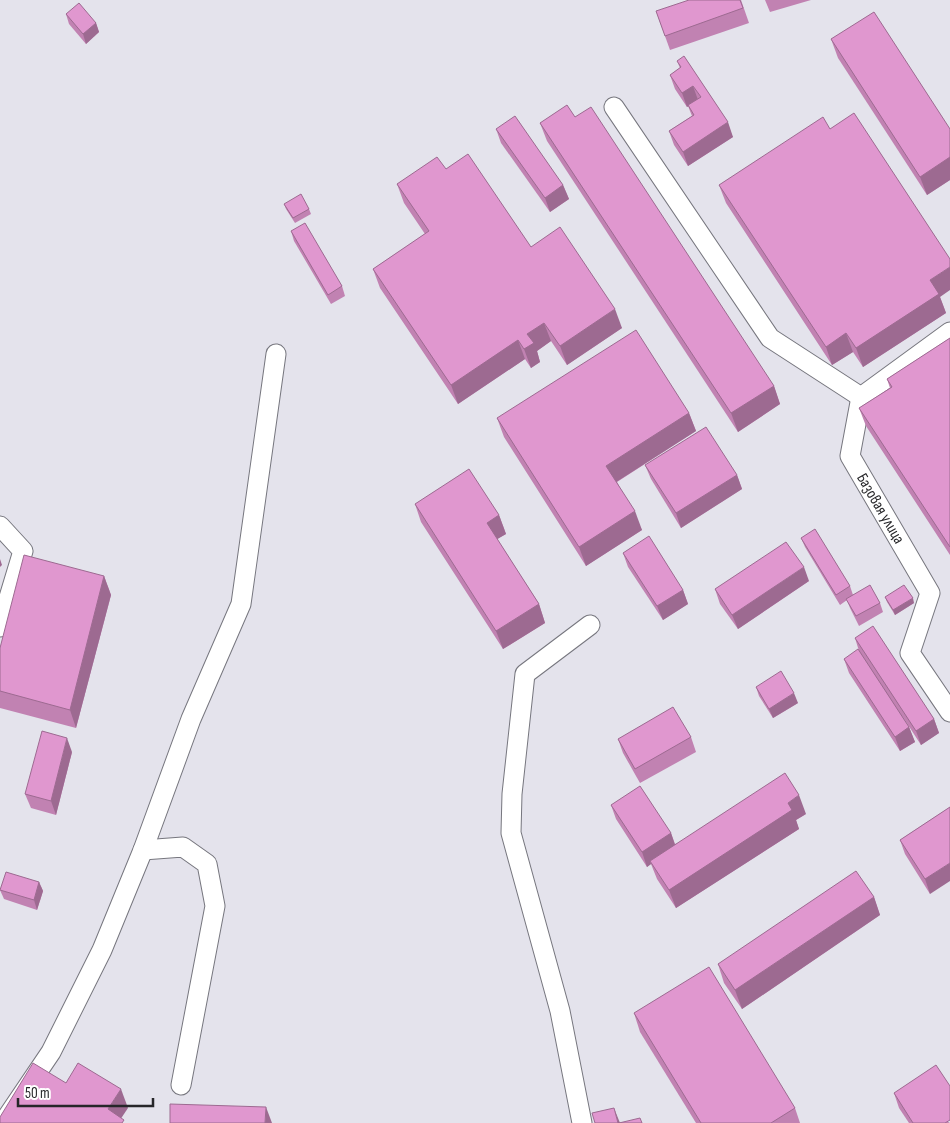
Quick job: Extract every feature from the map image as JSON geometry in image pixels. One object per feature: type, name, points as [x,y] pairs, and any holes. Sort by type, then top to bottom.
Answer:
[{"type":"street","points":[[614,107],[770,338],[861,397],[950,332]]},
{"type":"street","points":[[3,1123],[51,1052],[102,950],[143,850],[191,719],[242,604],[276,354]]},
{"type":"street","name":"Базовая улица","points":[[861,397],[850,456],[930,593],[910,653],[950,712]]},
{"type":"street","points":[[0,526],[23,551],[0,627]]},
{"type":"street","points":[[582,1123],[560,1011],[511,833],[512,794],[525,674],[590,625]]},
{"type":"street","points":[[143,850],[183,847],[207,864],[215,906],[181,1085]]},
{"type":"building","points":[[689,0],[740,0],[743,8],[665,36],[656,11]]},
{"type":"building","points":[[79,3],[96,23],[83,34],[66,14]]},
{"type":"building","points":[[874,12],[950,129],[950,157],[920,177],[831,39]]},
{"type":"building","points":[[684,56],[728,122],[683,152],[669,131],[694,115],[688,105],[701,97],[693,86],[682,93],[670,75],[681,67],[677,61]]},
{"type":"building","points":[[567,105],[575,117],[591,107],[774,386],[731,413],[540,123]]},
{"type":"building","points":[[854,113],[950,259],[950,267],[930,280],[939,294],[856,348],[846,333],[826,347],[719,185],[823,117],[830,129]]},
{"type":"building","points":[[515,116],[563,185],[545,198],[496,129]]},
{"type":"building","points":[[468,154],[531,247],[560,227],[615,309],[560,346],[544,323],[527,334],[534,343],[524,349],[518,340],[451,385],[373,269],[429,231],[397,184],[437,157],[446,169]]},
{"type":"building","points":[[301,194],[309,209],[293,218],[284,204]]},
{"type":"building","points":[[305,223],[342,286],[328,295],[291,231]]},
{"type":"building","points":[[636,330],[689,413],[606,466],[635,511],[579,547],[497,418]]},
{"type":"building","points":[[950,338],[950,547],[859,408],[892,387],[887,379]]},
{"type":"building","points":[[706,427],[737,475],[676,513],[645,465]]},
{"type":"building","points":[[469,469],[499,515],[487,523],[539,604],[496,631],[415,504]]},
{"type":"building","points":[[815,529],[850,586],[836,595],[801,538]]},
{"type":"building","points":[[649,536],[683,590],[657,606],[623,553]]},
{"type":"building","points":[[786,542],[804,567],[732,615],[715,589]]},
{"type":"building","points":[[24,555],[104,576],[70,710],[0,691],[0,648]]},
{"type":"building","points":[[870,585],[880,603],[856,616],[846,599]]},
{"type":"building","points":[[904,585],[913,598],[893,610],[885,597]]},
{"type":"building","points":[[873,626],[934,719],[916,731],[855,638]]},
{"type":"building","points":[[858,649],[909,727],[895,737],[844,659]]},
{"type":"building","points":[[781,671],[794,693],[769,709],[756,687]]},
{"type":"building","points":[[673,707],[691,737],[635,769],[618,739]]},
{"type":"building","points":[[42,731],[67,738],[51,801],[25,794]]},
{"type":"building","points":[[785,773],[799,795],[788,803],[792,810],[669,890],[650,861]]},
{"type":"building","points":[[640,786],[671,833],[642,852],[611,805]]},
{"type":"building","points":[[950,807],[950,863],[925,879],[900,840]]},
{"type":"building","points":[[856,871],[874,897],[735,990],[718,964]]},
{"type":"building","points":[[6,872],[39,882],[34,900],[0,890]]},
{"type":"building","points":[[709,967],[795,1108],[771,1123],[701,1123],[634,1013]]},
{"type":"building","points":[[33,1063],[66,1083],[78,1063],[121,1089],[108,1109],[124,1120],[122,1123],[0,1123],[0,1117]]},
{"type":"building","points":[[936,1065],[950,1086],[950,1120],[945,1123],[913,1123],[894,1093]]},
{"type":"building","points":[[170,1104],[266,1107],[265,1123],[170,1123]]},
{"type":"building","points":[[614,1108],[618,1123],[595,1123],[592,1113]]},
{"type":"building","points":[[640,1118],[642,1123],[619,1123]]}]
